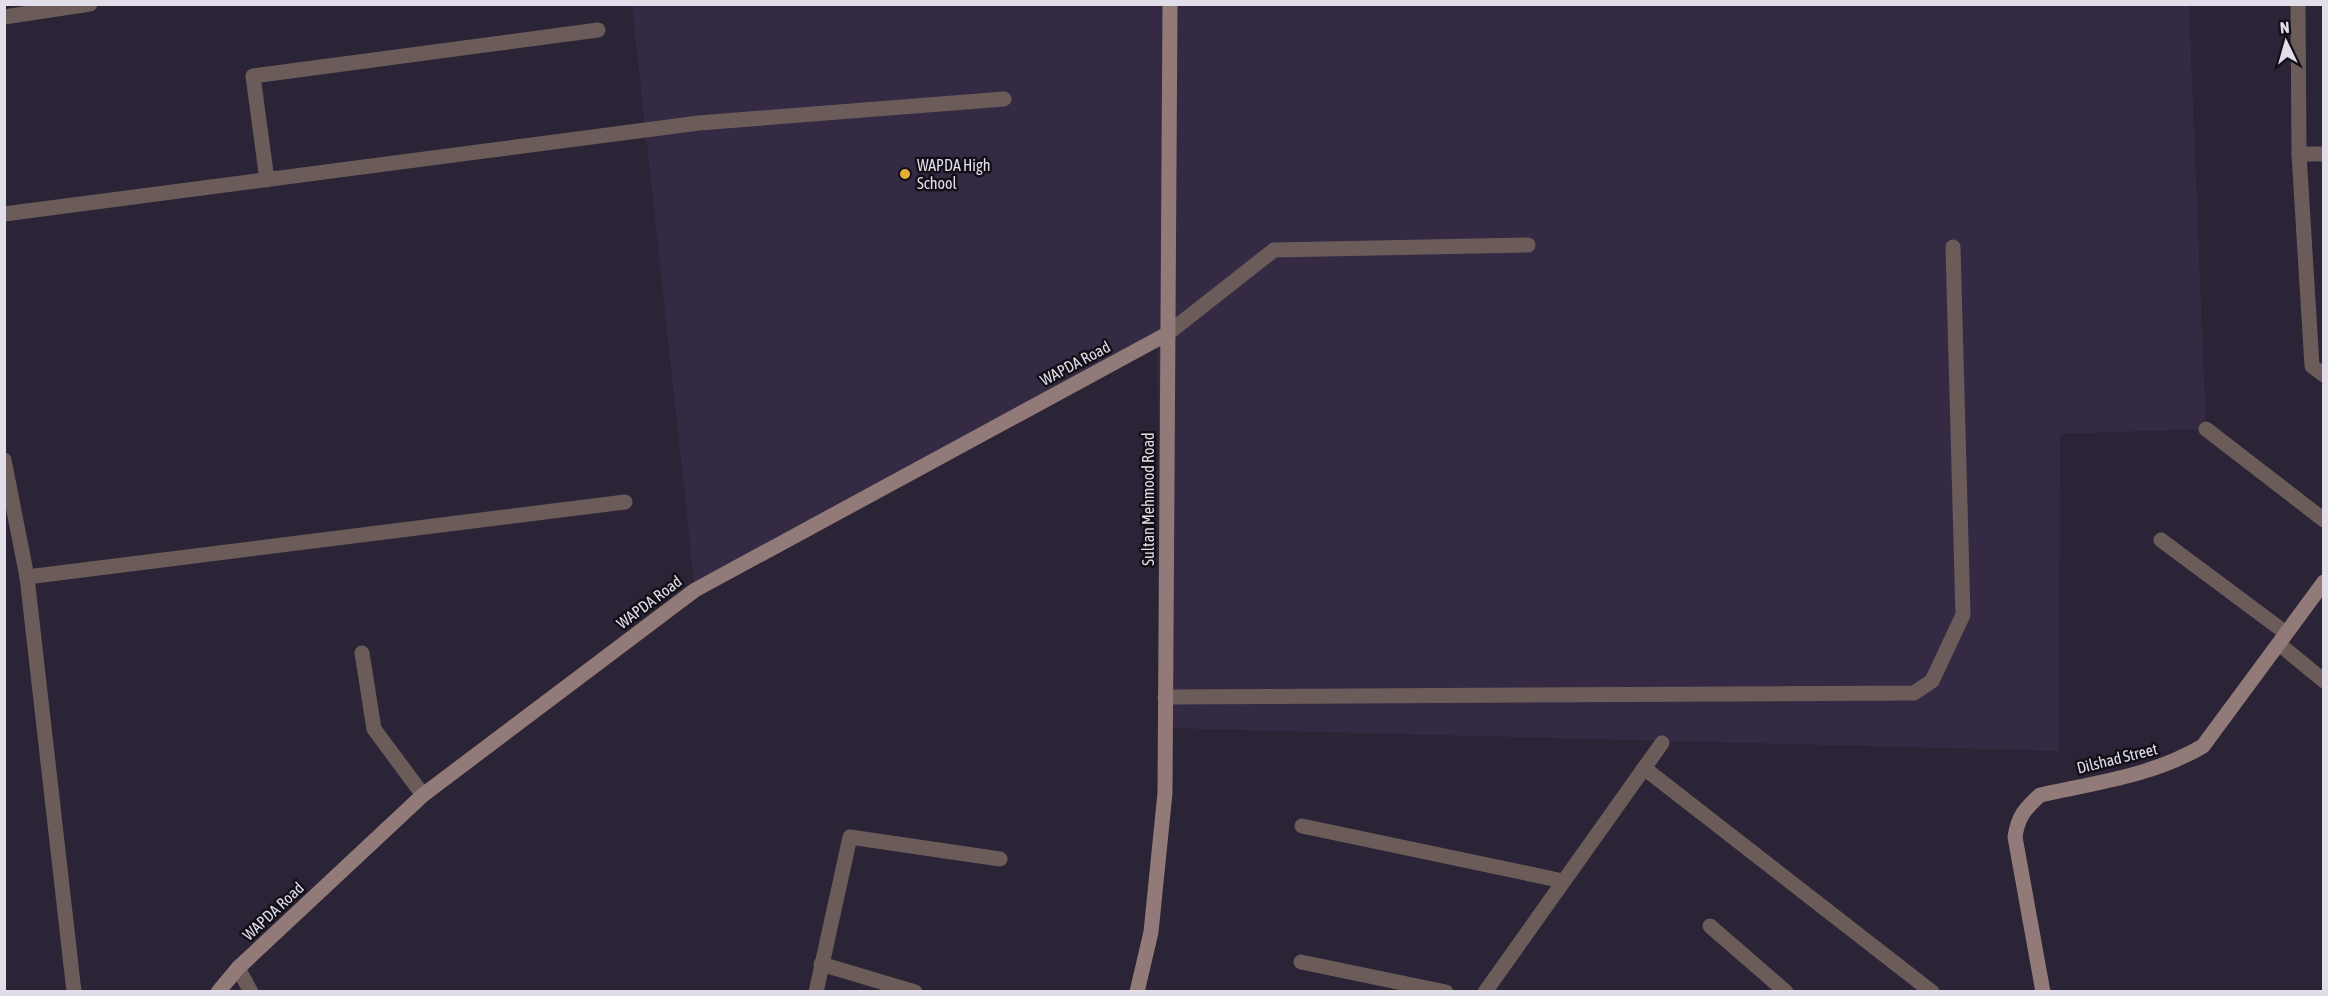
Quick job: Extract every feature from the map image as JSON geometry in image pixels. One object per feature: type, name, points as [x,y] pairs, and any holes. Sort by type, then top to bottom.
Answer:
[{"type":"street","points":[[4,17],[90,4]]},
{"type":"street","name":"Sultan Mehmood Road","points":[[1137,992],[1151,932],[1165,793],[1170,4]]},
{"type":"street","points":[[2298,4],[2299,154],[2312,366],[2324,375]]},
{"type":"street","points":[[267,180],[253,76],[598,30]]},
{"type":"street","points":[[4,214],[699,123],[1005,99]]},
{"type":"street","points":[[2299,154],[2324,154]]},
{"type":"street","points":[[1167,334],[1274,250],[1528,245]]},
{"type":"street","points":[[1165,696],[1914,693],[1923,688],[1932,681],[1963,615],[1953,247]]},
{"type":"street","name":"WAPDA Road","points":[[218,992],[238,968],[423,795],[695,590],[1167,334]]},
{"type":"street","points":[[2206,429],[2324,520]]},
{"type":"street","points":[[4,460],[27,578],[74,992]]},
{"type":"street","points":[[27,578],[625,502]]},
{"type":"street","points":[[2161,540],[2283,639],[2324,681]]},
{"type":"street","name":"Dilshad Street","points":[[2043,992],[2015,837],[2017,822],[2026,808],[2040,795],[2154,769],[2183,758],[2203,746],[2324,582]]},
{"type":"street","points":[[362,653],[374,729],[423,795]]},
{"type":"street","points":[[1485,992],[1662,743]]},
{"type":"street","points":[[1644,768],[1932,992]]},
{"type":"street","points":[[1302,826],[1563,881]]},
{"type":"street","points":[[816,992],[850,837],[1000,859]]},
{"type":"street","points":[[1710,926],[1785,992]]},
{"type":"street","points":[[1300,962],[1446,992]]},
{"type":"street","points":[[821,964],[915,992]]},
{"type":"street","points":[[238,968],[251,992]]},
{"type":"shaded area","points":[[632,5],[2189,5],[2206,429],[2060,434],[2059,751],[1165,728],[1157,344],[695,590]]},
{"type":"place","name":"WAPDA High School","points":[[905,174]]}]
